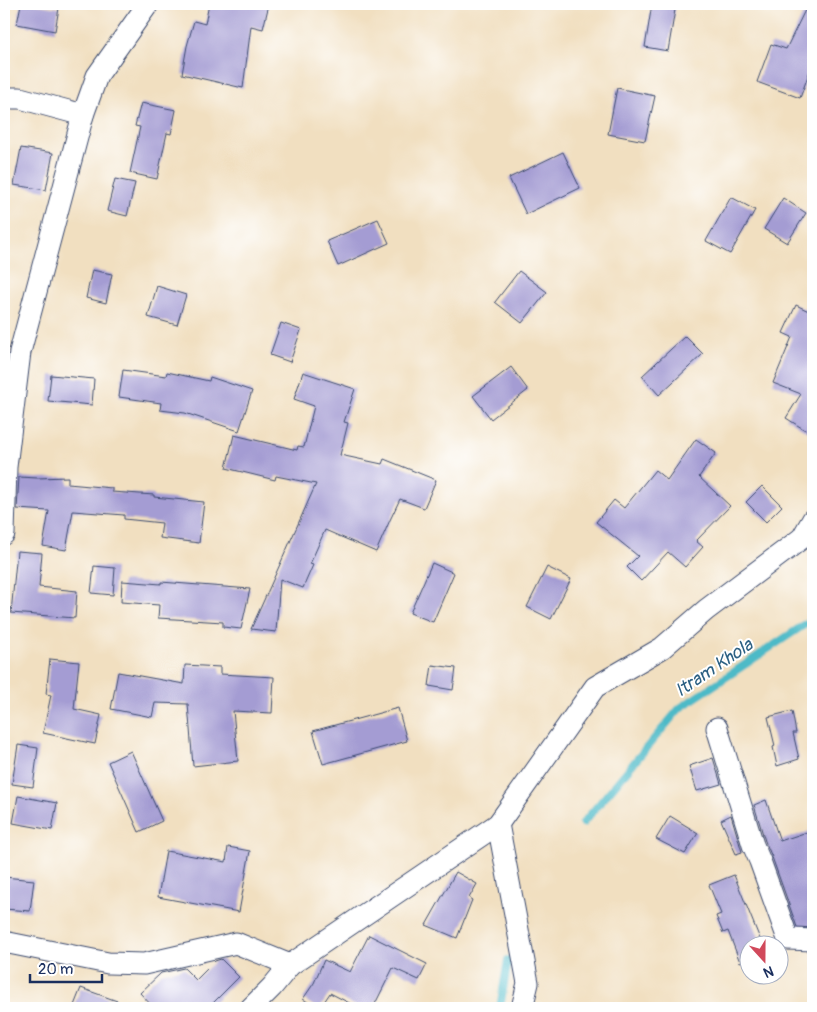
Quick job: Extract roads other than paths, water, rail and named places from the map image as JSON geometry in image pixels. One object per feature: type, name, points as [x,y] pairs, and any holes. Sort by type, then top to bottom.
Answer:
[{"type":"street","points":[[4,534],[6,466],[20,352],[84,115],[97,76],[148,4]]},
{"type":"street","points":[[4,98],[20,98],[84,115]]},
{"type":"street","points":[[251,1008],[290,965],[498,824],[595,687],[662,648],[706,610],[802,538],[813,519]]},
{"type":"street","points":[[718,728],[753,845],[788,939],[813,940]]},
{"type":"street","points":[[498,824],[528,983],[522,1008]]},
{"type":"street","points":[[4,942],[108,963],[144,964],[236,943],[290,965]]},
{"type":"waterway","name":"Itram Khola","points":[[583,823],[680,708],[813,619]]},
{"type":"waterway","name":"Itram Khola","points":[[500,1008],[508,960]]}]
